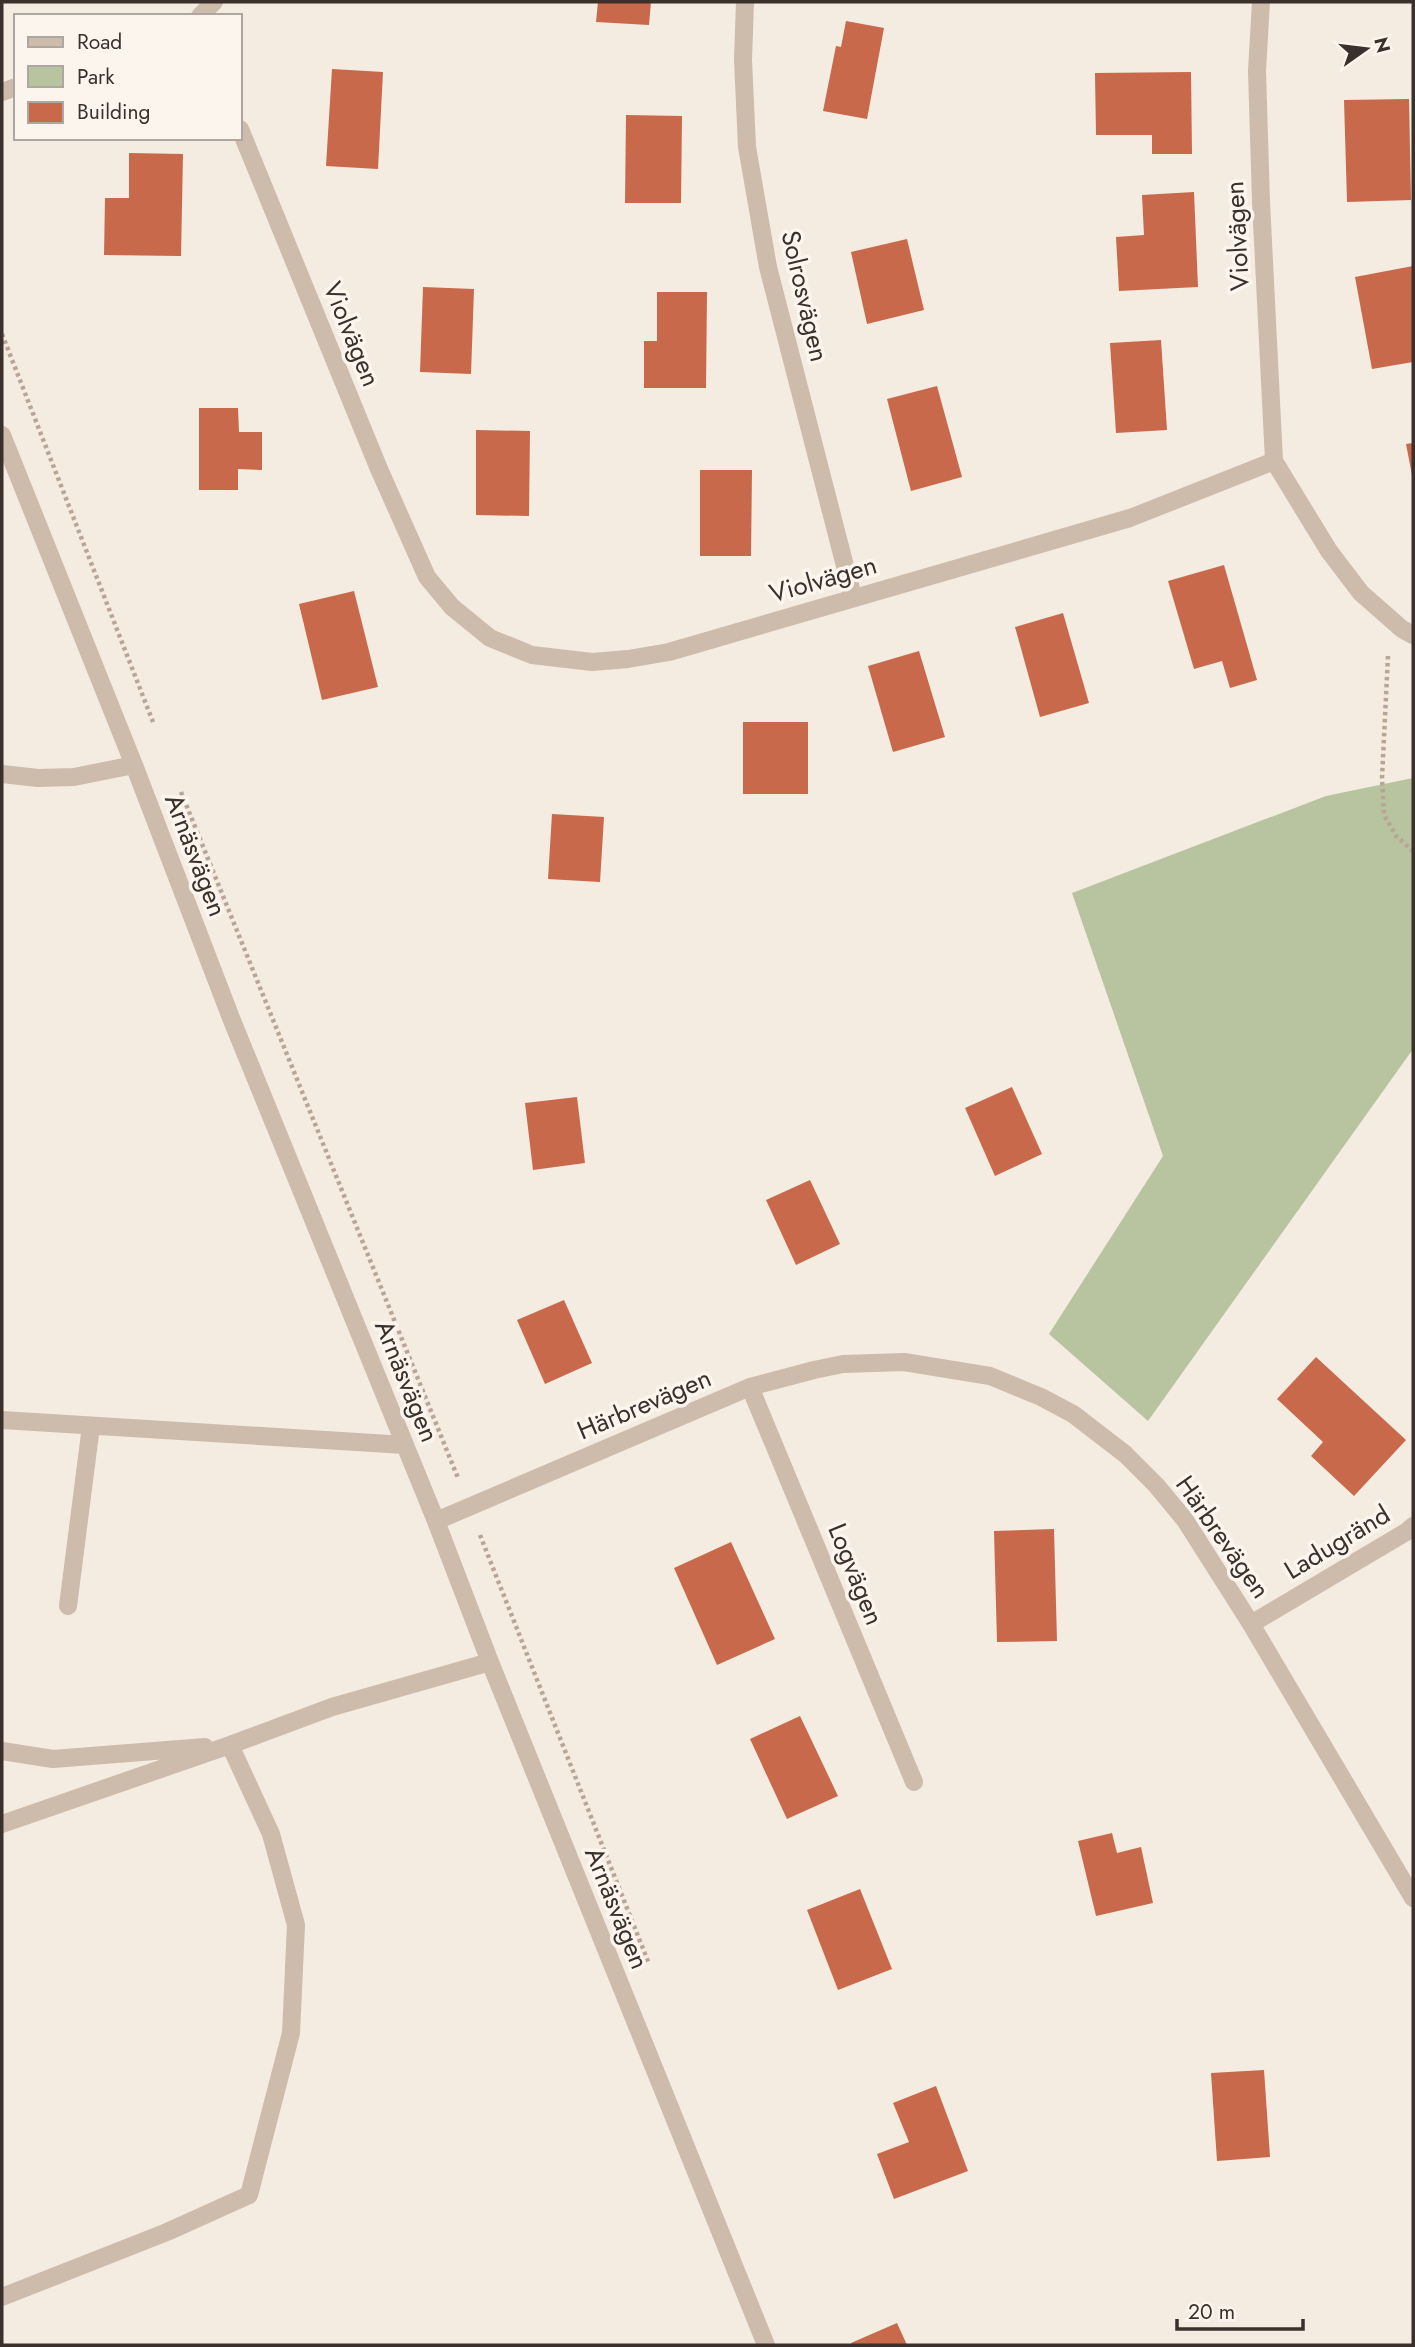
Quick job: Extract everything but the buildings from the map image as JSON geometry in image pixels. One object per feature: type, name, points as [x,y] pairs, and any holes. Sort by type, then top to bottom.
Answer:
[{"type":"street","name":"Solrosvägen","points":[[745,2],[743,60],[747,146],[768,267],[853,597]]},
{"type":"street","name":"Violvägen","points":[[242,134],[379,469],[428,577],[452,607],[490,638],[531,655],[592,662],[628,659],[670,652],[1130,518],[1274,461],[1261,202],[1258,71],[1261,2]]},
{"type":"street","name":"Arnäsvägen","points":[[2,435],[9,475],[134,765],[231,1018],[766,2345]]},
{"type":"street","points":[[1274,461],[1329,551],[1361,593],[1413,635]]},
{"type":"street","points":[[2,774],[38,778],[74,777],[134,765]]},
{"type":"street","name":"Härbrevägen","points":[[436,1521],[750,1387],[843,1364],[904,1362],[990,1376],[1041,1397],[1073,1414],[1125,1454],[1185,1520],[1251,1624],[1413,1898]]},
{"type":"street","name":"Logvägen","points":[[750,1387],[914,1782]]},
{"type":"street","points":[[2,1420],[405,1445]]},
{"type":"street","points":[[68,1606],[91,1426]]},
{"type":"street","name":"Ladugränd","points":[[1251,1624],[1413,1526]]},
{"type":"street","points":[[2,1824],[331,1707],[490,1662]]},
{"type":"street","points":[[2,1751],[53,1759],[230,1745]]},
{"type":"street","points":[[2,2297],[167,2232],[249,2195],[291,2033],[296,1925],[271,1834],[230,1745]]},
{"type":"path","points":[[2,334],[158,733]]},
{"type":"path","points":[[1391,619],[1382,778],[1384,815],[1396,836],[1413,851]]},
{"type":"path","points":[[178,785],[469,1507],[652,1973]]},
{"type":"green space","points":[[1413,778],[1413,1049],[1148,1421],[1049,1334],[1163,1156],[1072,893],[1326,796]]}]
